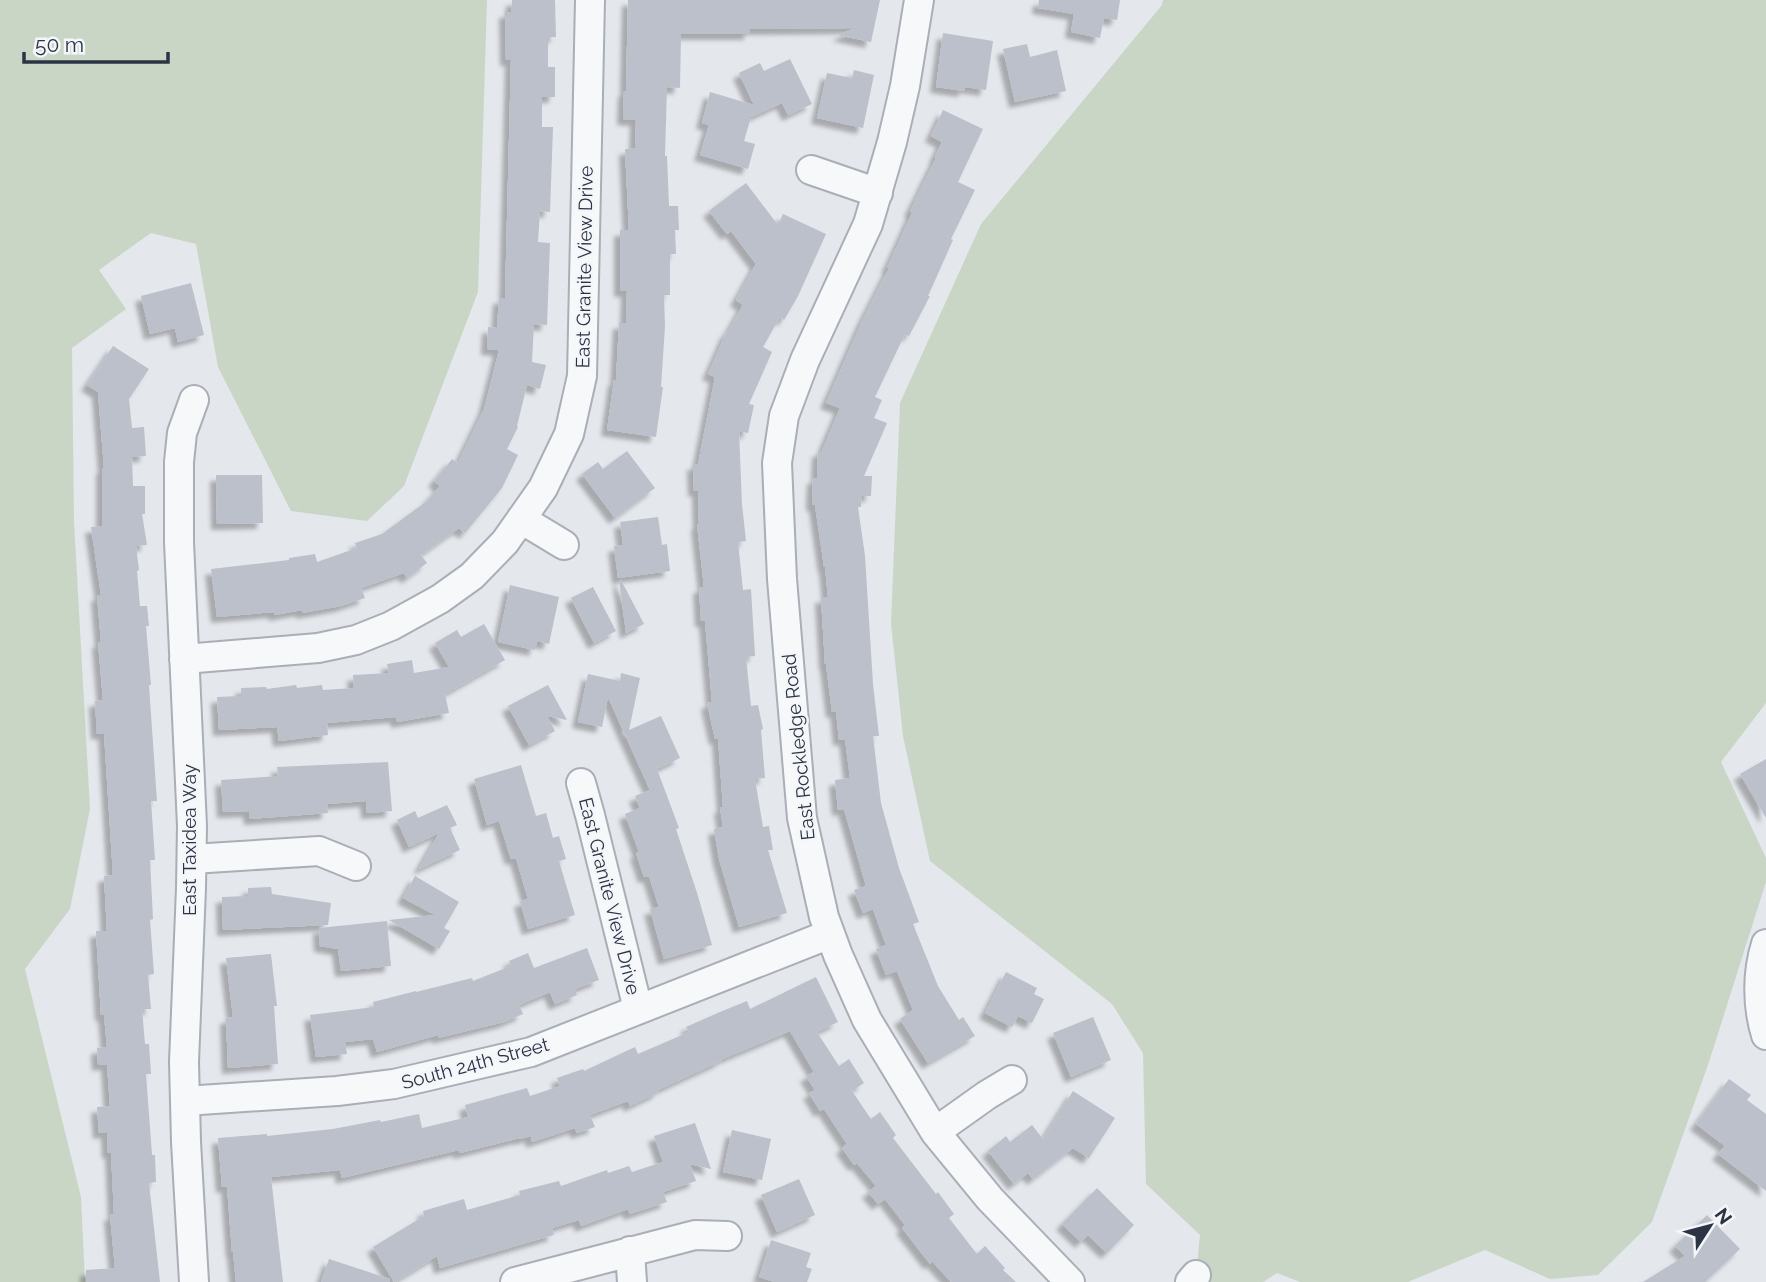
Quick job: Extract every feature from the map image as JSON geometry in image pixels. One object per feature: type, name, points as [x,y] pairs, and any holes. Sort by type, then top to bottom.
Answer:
[{"type":"street","name":"East Granite View Drive","points":[[184,659],[318,648],[356,640],[391,626],[440,599],[472,576],[505,542],[543,488],[569,434],[582,376],[590,0]]},
{"type":"street","name":"East Rockledge Road","points":[[919,0],[905,86],[878,193],[868,224],[804,360],[784,416],[777,463],[782,579],[802,818],[824,917],[867,1020],[935,1132],[990,1199],[1070,1282]]},
{"type":"street","points":[[811,170],[878,193]]},
{"type":"street","name":"East Taxidea Way","points":[[194,400],[182,433],[179,462],[179,542],[192,826],[184,1062],[194,1282]]},
{"type":"street","points":[[521,519],[564,545]]},
{"type":"street","name":"East Granite View Drive","points":[[581,783],[638,1009]]},
{"type":"street","points":[[191,859],[318,851],[356,866]]},
{"type":"street","name":"South 24th Street","points":[[185,1101],[337,1091],[394,1084],[531,1052],[830,934]]},
{"type":"street","points":[[1766,944],[1760,963],[1760,1015],[1766,1035]]},
{"type":"street","points":[[935,1132],[1012,1080]]},
{"type":"street","points":[[515,1282],[695,1235],[727,1236]]},
{"type":"street","points":[[630,1251],[632,1282]]},
{"type":"green space","points":[[0,0],[487,0],[478,292],[404,486],[367,521],[291,511],[218,367],[196,244],[151,233],[99,270],[126,309],[72,348],[74,521],[90,809],[70,909],[25,969],[81,1197],[85,1282],[0,1282]]},
{"type":"green space","points":[[1163,0],[1766,0],[1766,703],[1721,762],[1766,858],[1766,882],[1709,1062],[1652,1222],[1598,1275],[1550,1279],[1485,1250],[1408,1282],[1300,1282],[1277,1273],[1263,1282],[1208,1282],[1196,1275],[1200,1235],[1146,1184],[1143,1053],[1112,1004],[930,861],[903,736],[891,623],[900,403],[981,224],[1162,5]]},
{"type":"building","points":[[512,0],[555,0],[556,37],[548,37],[548,67],[555,67],[555,97],[542,97],[542,127],[553,127],[550,212],[540,211],[538,242],[550,243],[547,325],[534,324],[532,362],[546,365],[540,389],[527,385],[518,427],[507,449],[518,455],[502,488],[465,533],[459,528],[421,555],[427,563],[407,578],[404,573],[361,588],[365,598],[341,606],[302,613],[302,610],[275,615],[274,612],[217,617],[211,569],[289,560],[315,554],[317,562],[357,548],[355,543],[382,534],[427,501],[440,486],[434,481],[452,459],[458,463],[484,409],[499,350],[487,349],[488,327],[497,328],[499,298],[505,298],[511,60],[506,60],[505,12],[511,12]]},
{"type":"building","points":[[628,0],[880,0],[871,42],[838,35],[855,28],[750,29],[750,34],[681,34],[680,88],[667,87],[665,156],[669,206],[678,206],[679,230],[675,230],[676,254],[670,254],[670,295],[664,295],[663,387],[656,437],[607,430],[616,380],[619,323],[626,323],[627,291],[620,291],[620,230],[629,230],[625,149],[635,148],[636,120],[623,119]]},
{"type":"building","points":[[1039,0],[1120,0],[1117,20],[1104,18],[1100,38],[1071,32],[1074,14],[1038,8]]},
{"type":"building","points":[[943,33],[993,41],[986,90],[965,87],[964,91],[936,87]]},
{"type":"building","points":[[1027,44],[1030,57],[1057,50],[1066,91],[1015,102],[1003,49]]},
{"type":"building","points":[[790,59],[812,104],[788,115],[782,103],[751,117],[744,141],[755,144],[748,169],[700,155],[709,125],[702,123],[710,92],[754,105],[739,73],[760,63],[764,71]]},
{"type":"building","points":[[854,70],[874,75],[863,128],[817,118],[827,73],[852,78]]},
{"type":"building","points":[[943,110],[983,129],[958,182],[975,190],[951,239],[953,240],[930,296],[909,336],[905,334],[875,397],[882,400],[874,418],[887,423],[864,476],[872,476],[871,496],[862,496],[861,507],[858,507],[865,556],[879,736],[873,736],[881,803],[899,868],[919,922],[913,924],[938,986],[959,1020],[963,1017],[975,1036],[928,1063],[900,1019],[913,1010],[897,971],[886,975],[876,949],[886,945],[873,909],[863,913],[854,890],[866,886],[844,809],[838,810],[835,780],[850,778],[845,739],[839,740],[836,711],[832,712],[825,664],[821,597],[828,597],[815,505],[812,505],[818,451],[822,451],[840,408],[826,403],[889,268],[912,213],[910,211],[936,158],[942,142],[931,136]]},
{"type":"building","points":[[746,183],[778,225],[783,214],[826,234],[798,296],[784,320],[780,317],[763,347],[772,352],[749,404],[754,405],[748,433],[739,431],[746,541],[738,542],[743,590],[751,589],[755,656],[746,657],[751,706],[758,705],[763,729],[765,778],[755,779],[763,827],[769,826],[773,850],[768,850],[787,913],[739,927],[719,859],[714,829],[723,827],[720,808],[723,807],[718,738],[715,739],[707,703],[712,702],[705,621],[701,621],[699,587],[704,587],[697,524],[698,490],[694,491],[693,464],[698,464],[715,377],[708,374],[727,331],[743,305],[736,300],[756,264],[731,231],[727,234],[709,211]]},
{"type":"building","points":[[191,283],[204,335],[178,342],[175,328],[150,334],[141,296]]},
{"type":"building","points":[[113,346],[149,369],[129,399],[132,428],[144,427],[146,456],[132,457],[133,486],[145,486],[145,514],[142,514],[147,545],[136,546],[140,606],[147,606],[149,626],[146,626],[157,801],[151,801],[155,860],[150,860],[153,919],[150,920],[154,974],[148,975],[151,1009],[142,1009],[145,1044],[149,1044],[151,1074],[146,1074],[156,1182],[149,1183],[160,1282],[86,1282],[86,1270],[115,1268],[110,1215],[114,1214],[111,1152],[108,1153],[107,1132],[99,1133],[97,1107],[110,1106],[107,1064],[98,1065],[97,1048],[107,1047],[104,1015],[101,1015],[96,931],[107,931],[104,876],[113,875],[104,733],[97,734],[95,701],[103,700],[97,595],[101,595],[91,527],[102,526],[104,468],[98,392],[87,385]]},
{"type":"building","points":[[627,451],[655,488],[615,518],[582,474],[598,462],[603,469]]},
{"type":"building","points":[[216,475],[262,475],[263,523],[217,524]]},
{"type":"building","points":[[658,517],[662,545],[667,544],[670,571],[618,578],[614,546],[623,545],[620,522]]},
{"type":"building","points":[[619,580],[644,624],[626,633]]},
{"type":"building","points":[[510,585],[559,597],[549,644],[537,641],[535,650],[498,642]]},
{"type":"building","points":[[593,587],[616,631],[594,643],[571,598]]},
{"type":"building","points":[[484,624],[505,660],[445,694],[449,713],[397,722],[396,717],[327,723],[328,735],[279,741],[277,727],[219,730],[217,697],[241,696],[241,688],[322,685],[323,690],[354,688],[353,675],[389,673],[387,664],[412,660],[414,673],[449,667],[435,643],[457,630],[461,637]]},
{"type":"building","points":[[621,673],[640,678],[629,730],[661,716],[680,758],[657,769],[679,828],[676,829],[712,945],[664,959],[650,909],[659,907],[649,876],[644,877],[636,853],[639,852],[625,814],[640,808],[635,796],[650,790],[608,697],[602,727],[578,722],[588,674],[620,681]]},
{"type":"building","points":[[548,685],[567,720],[547,716],[555,731],[529,745],[508,706]]},
{"type":"building","points":[[1766,759],[1766,818],[1740,774]]},
{"type":"building","points":[[388,762],[392,811],[367,813],[366,801],[327,804],[328,813],[250,819],[249,811],[223,812],[221,780],[278,776],[277,767]]},
{"type":"building","points":[[521,765],[536,816],[546,813],[553,838],[559,836],[566,859],[559,861],[575,915],[528,929],[520,901],[528,899],[516,858],[511,859],[499,821],[487,825],[474,779]]},
{"type":"building","points":[[447,805],[457,825],[450,828],[460,850],[419,869],[439,833],[409,847],[397,820],[415,811],[418,818]]},
{"type":"building","points":[[415,876],[459,902],[444,928],[450,931],[439,949],[389,920],[435,915],[403,898]]},
{"type":"building","points":[[271,887],[272,894],[331,903],[328,925],[223,930],[222,897],[248,896],[248,888]]},
{"type":"building","points":[[387,921],[391,966],[341,971],[338,949],[320,946],[319,928]]},
{"type":"building","points":[[587,948],[599,980],[575,989],[577,995],[555,1004],[550,992],[519,1005],[523,1014],[504,1022],[438,1038],[438,1035],[377,1052],[373,1039],[345,1042],[347,1054],[316,1057],[310,1015],[374,1007],[373,1002],[472,978],[473,981],[511,966],[509,961],[528,953],[534,968]]},
{"type":"building","points":[[271,954],[277,1006],[274,1006],[278,1064],[228,1068],[226,1018],[233,1017],[226,958]]},
{"type":"building","points":[[1006,972],[1037,988],[1034,994],[1044,999],[1032,1023],[1018,1016],[1012,1027],[985,1013]]},
{"type":"building","points":[[816,977],[838,1022],[817,1032],[839,1066],[849,1059],[864,1083],[852,1091],[871,1119],[880,1112],[896,1135],[893,1138],[954,1214],[949,1218],[977,1254],[985,1246],[1016,1282],[951,1282],[932,1261],[930,1264],[902,1228],[905,1225],[885,1199],[878,1204],[868,1192],[876,1186],[857,1163],[854,1165],[842,1148],[847,1144],[824,1109],[820,1111],[809,1093],[815,1090],[806,1076],[814,1072],[790,1031],[720,1060],[630,1106],[628,1101],[590,1115],[595,1127],[577,1133],[575,1128],[532,1142],[531,1136],[520,1138],[342,1178],[340,1170],[271,1177],[283,1282],[236,1282],[227,1186],[222,1187],[218,1138],[333,1129],[419,1114],[422,1128],[468,1117],[465,1105],[527,1088],[530,1096],[560,1086],[557,1078],[583,1069],[584,1071],[635,1047],[638,1054],[689,1032],[686,1027],[720,1012],[747,1001],[750,1009]]},
{"type":"building","points":[[1093,1017],[1111,1060],[1071,1077],[1053,1033]]},
{"type":"building","points":[[1729,1079],[1751,1095],[1747,1100],[1766,1114],[1766,1191],[1718,1154],[1725,1146],[1696,1124]]},
{"type":"building","points":[[1073,1091],[1115,1118],[1089,1158],[1073,1148],[1033,1179],[1028,1173],[1014,1184],[988,1151],[1006,1136],[1010,1142],[1032,1125],[1043,1139]]},
{"type":"building","points":[[695,1123],[711,1169],[690,1164],[696,1181],[663,1192],[667,1202],[630,1214],[628,1209],[581,1226],[579,1220],[552,1228],[554,1235],[440,1268],[437,1256],[394,1282],[373,1247],[424,1216],[423,1211],[464,1199],[467,1210],[520,1195],[519,1191],[559,1181],[561,1186],[607,1170],[608,1173],[629,1166],[632,1172],[663,1162],[654,1136]]},
{"type":"building","points":[[732,1130],[771,1139],[762,1180],[723,1172]]},
{"type":"building","points":[[799,1179],[815,1215],[777,1232],[761,1195]]},
{"type":"building","points":[[1097,1188],[1134,1225],[1107,1253],[1088,1235],[1081,1242],[1062,1224]]},
{"type":"building","points":[[1707,1215],[1740,1249],[1705,1282],[1643,1282],[1685,1256],[1675,1246]]},
{"type":"building","points":[[771,1240],[811,1253],[806,1267],[812,1269],[807,1282],[775,1282],[759,1277]]},
{"type":"building","points":[[329,1259],[390,1279],[390,1282],[321,1282]]}]
